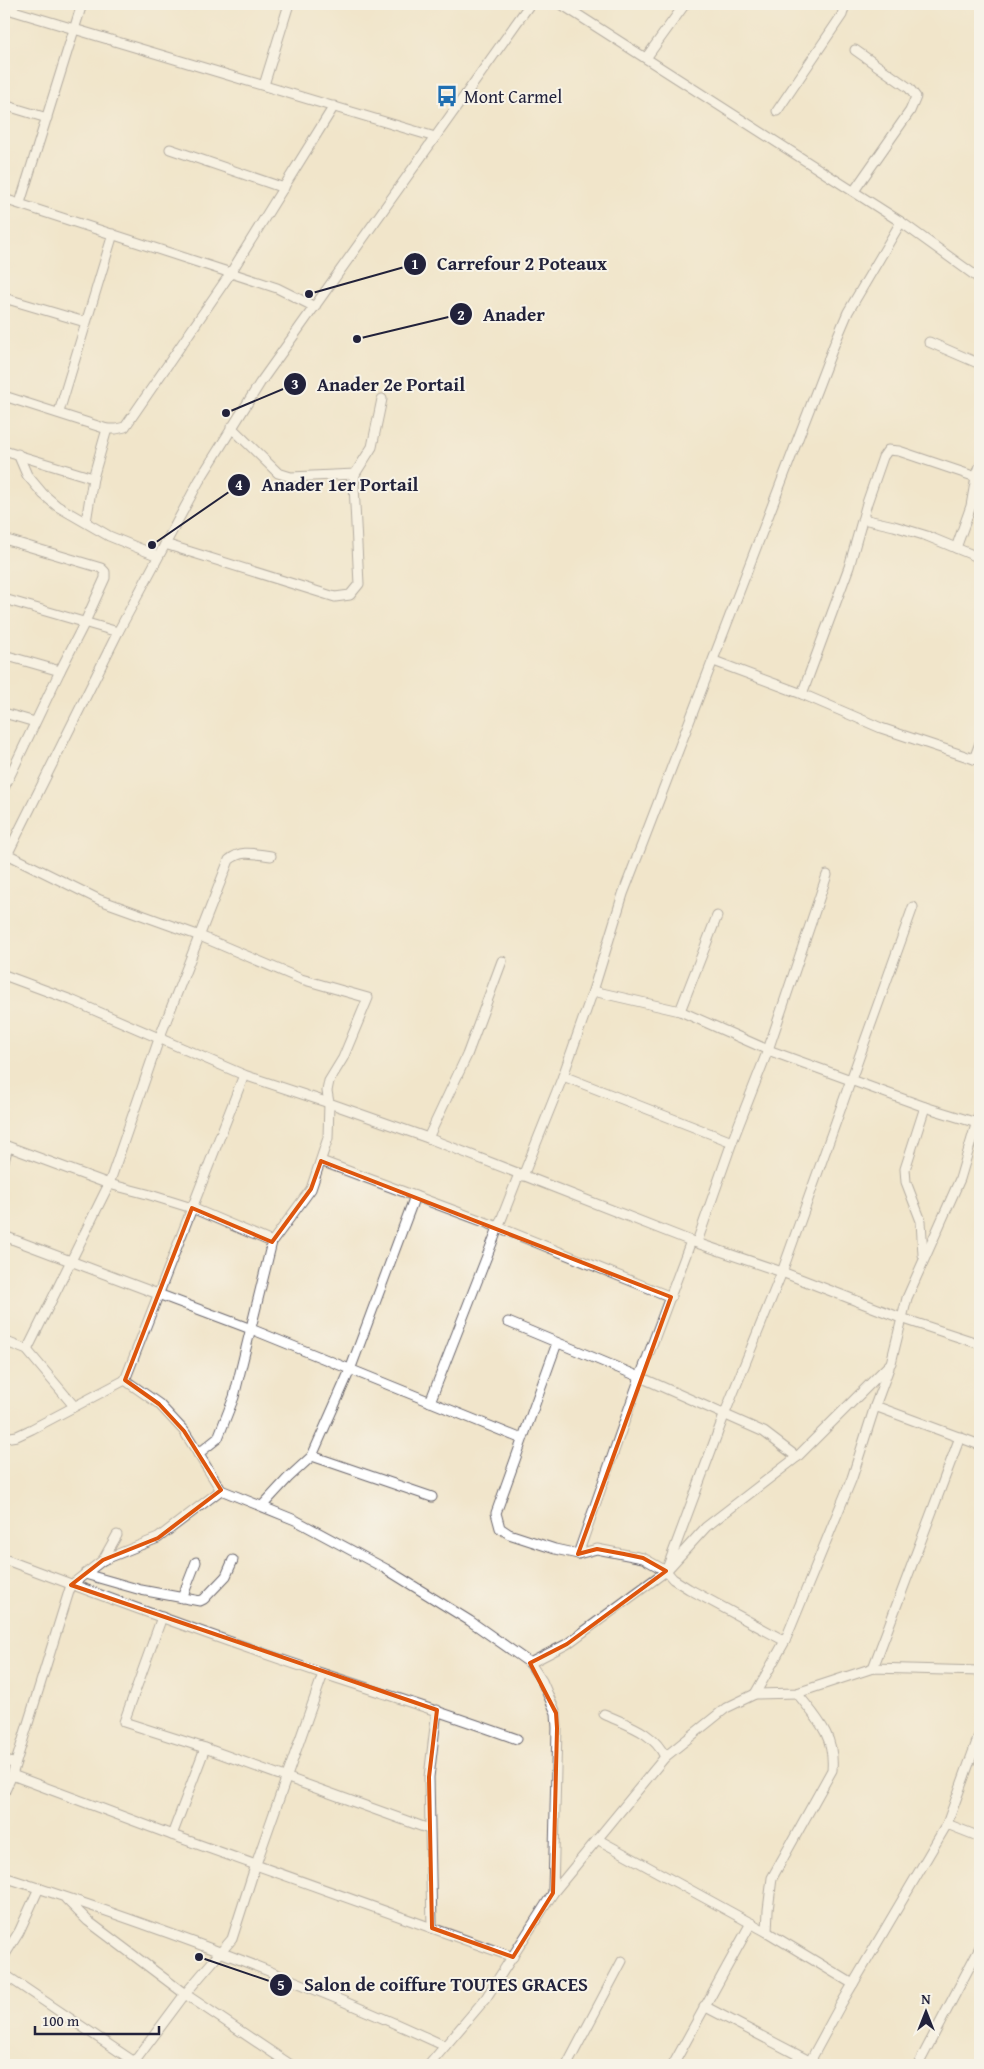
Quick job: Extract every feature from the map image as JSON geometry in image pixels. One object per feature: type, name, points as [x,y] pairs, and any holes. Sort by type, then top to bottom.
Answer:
[{"type":"street","points":[[20,203],[82,4]]},
{"type":"street","points":[[264,85],[289,4]]},
{"type":"street","points":[[198,1454],[218,1438],[234,1397],[272,1242],[311,1189],[328,1138],[329,1103],[327,1091],[329,1081],[344,1058],[368,998],[301,979],[200,936],[100,900],[6,857],[118,632],[198,481],[260,383],[530,4]]},
{"type":"street","points":[[561,4],[854,191],[980,279]]},
{"type":"street","points":[[646,58],[685,4]]},
{"type":"street","points":[[777,111],[842,15],[845,4]]},
{"type":"street","points":[[4,8],[435,137]]},
{"type":"street","points":[[854,191],[916,102],[916,97],[909,88],[855,50]]},
{"type":"street","points":[[4,104],[47,118]]},
{"type":"street","points":[[4,396],[107,428],[125,427],[230,274],[334,106]]},
{"type":"street","points":[[170,149],[284,188]]},
{"type":"street","points":[[4,199],[230,274],[278,288],[315,307]]},
{"type":"street","points":[[430,1402],[498,1227],[563,1076],[593,991],[623,894],[844,320],[901,222]]},
{"type":"street","points":[[59,412],[112,234]]},
{"type":"street","points":[[4,298],[85,322]]},
{"type":"street","points":[[929,342],[980,364]]},
{"type":"street","points":[[164,544],[335,597],[350,595],[359,584],[355,474],[372,447],[382,400]]},
{"type":"street","points":[[86,522],[93,478],[107,428]]},
{"type":"street","points":[[231,428],[278,472],[291,477],[355,474]]},
{"type":"street","points":[[802,694],[849,567],[883,457],[888,450],[899,451],[976,477]]},
{"type":"street","points":[[4,451],[93,478]]},
{"type":"street","points":[[18,454],[27,475],[43,494],[57,506],[109,536],[158,556]]},
{"type":"street","points":[[956,548],[971,506],[980,466]]},
{"type":"street","points":[[863,520],[894,526],[927,536],[980,558]]},
{"type":"street","points":[[4,539],[101,568],[105,572],[105,578],[86,622],[7,774],[4,788]]},
{"type":"street","points":[[4,599],[118,632]]},
{"type":"street","points":[[4,655],[60,671]]},
{"type":"street","points":[[714,661],[802,694],[881,728],[977,760],[980,743]]},
{"type":"street","points":[[4,713],[35,722]]},
{"type":"street","points":[[27,1350],[109,1184],[159,1039],[229,860],[237,853],[246,852],[271,856]]},
{"type":"street","points":[[578,1554],[640,1377],[768,1050],[827,875]]},
{"type":"street","points":[[666,1571],[725,1414],[782,1272],[913,908]]},
{"type":"street","points":[[680,1011],[717,916]]},
{"type":"street","points":[[428,1138],[467,1055],[502,961]]},
{"type":"street","points":[[4,976],[71,1000],[244,1075],[428,1138],[694,1241],[782,1272],[901,1318],[980,1344]]},
{"type":"street","points":[[593,991],[680,1011],[768,1050],[850,1081],[979,1124]]},
{"type":"street","points":[[4,1438],[17,1436],[32,1429],[125,1380],[244,1075]]},
{"type":"street","points":[[563,1076],[732,1142]]},
{"type":"street","points":[[923,1258],[921,1221],[906,1182],[906,1169],[925,1107]]},
{"type":"street","points":[[755,1694],[785,1641],[852,1478],[891,1363],[907,1298],[923,1258],[960,1178],[979,1124],[980,1111]]},
{"type":"street","points":[[4,1161],[6,1146],[109,1184],[192,1208],[272,1242]]},
{"type":"street","points":[[321,1161],[498,1227],[671,1296]]},
{"type":"street","points":[[263,1506],[288,1478],[312,1456],[350,1370],[415,1196]]},
{"type":"street","points":[[4,1236],[251,1329],[522,1439]]},
{"type":"street","points":[[508,1322],[640,1377],[764,1432],[797,1457]]},
{"type":"street","points":[[4,1341],[27,1350],[74,1406]]},
{"type":"street","points":[[557,1343],[496,1513],[500,1528],[509,1534],[555,1549],[578,1554],[597,1549],[643,1558],[666,1571],[673,1579],[690,1590],[785,1641]]},
{"type":"street","points":[[530,1663],[567,1644],[666,1571],[706,1526],[797,1457],[891,1363]]},
{"type":"street","points":[[125,1380],[159,1404],[184,1432],[221,1490],[295,1520],[386,1569],[470,1621],[530,1663],[542,1681],[556,1712],[553,1893]]},
{"type":"street","points":[[875,1406],[980,1445]]},
{"type":"street","points":[[873,1668],[960,1437]]},
{"type":"street","points":[[312,1456],[432,1497]]},
{"type":"street","points":[[102,1560],[158,1538],[221,1490]]},
{"type":"street","points":[[4,1793],[12,1775],[71,1585],[102,1560],[117,1535]]},
{"type":"street","points":[[4,1559],[71,1585],[323,1674],[437,1710],[517,1739]]},
{"type":"street","points":[[86,1574],[196,1601],[204,1599],[226,1576],[233,1560]]},
{"type":"street","points":[[182,1598],[196,1562]]},
{"type":"street","points":[[162,1617],[123,1721],[205,1748],[429,1829]]},
{"type":"street","points":[[429,2065],[486,1998],[553,1893],[665,1757],[726,1708],[755,1694],[797,1693],[873,1668],[980,1671]]},
{"type":"street","points":[[4,1974],[135,2064],[185,1994],[232,1939],[256,1864],[323,1674]]},
{"type":"street","points":[[767,1932],[772,1878],[832,1770],[833,1754],[830,1739],[797,1693]]},
{"type":"street","points":[[432,1928],[429,1777],[437,1710]]},
{"type":"street","points":[[604,1714],[649,1736],[660,1745],[665,1757]]},
{"type":"street","points":[[704,2006],[812,2064],[853,1984],[947,1824],[980,1733]]},
{"type":"street","points":[[172,1835],[205,1748]]},
{"type":"street","points":[[4,1760],[15,1764]]},
{"type":"street","points":[[12,1775],[172,1835],[513,1957]]},
{"type":"street","points":[[947,1824],[980,1837]]},
{"type":"street","points":[[598,1838],[767,1932],[853,1984]]},
{"type":"street","points":[[4,1876],[222,1951],[355,2004],[445,2046]]},
{"type":"street","points":[[4,1956],[39,1888]]},
{"type":"street","points":[[63,1896],[88,1921],[185,1994],[291,2065]]},
{"type":"street","points":[[673,2065],[750,1923]]},
{"type":"street","points":[[918,2065],[980,1947]]},
{"type":"street","points":[[567,2065],[622,1961]]},
{"type":"highlighted area","points":[[321,1161],[671,1297],[578,1554],[597,1549],[624,1554],[643,1558],[666,1571],[567,1644],[530,1663],[556,1713],[553,1893],[513,1957],[432,1928],[429,1777],[437,1710],[71,1585],[103,1560],[158,1538],[221,1490],[184,1431],[159,1404],[125,1380],[192,1208],[272,1242],[311,1189]]},
{"type":"place","name":"Mont Carmel","points":[[447,96]]},
{"type":"place","name":"Carrefour 2 Poteaux","points":[[309,294]]},
{"type":"place","name":"Anader","points":[[357,339]]},
{"type":"place","name":"Anader 2e Portail","points":[[226,413]]},
{"type":"place","name":"Anader 1er Portail","points":[[152,545]]},
{"type":"place","name":"Salon de coiffure TOUTES GRACES","points":[[199,1957]]}]
